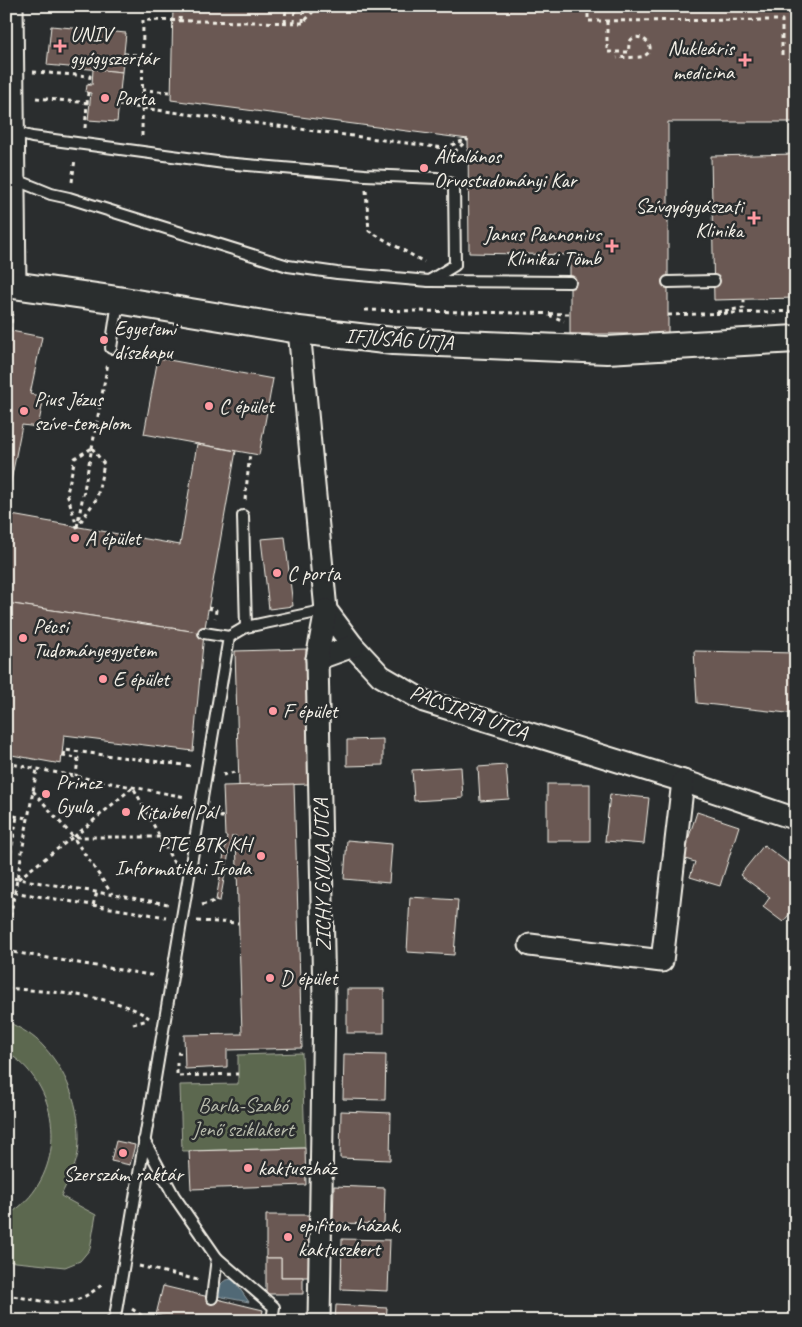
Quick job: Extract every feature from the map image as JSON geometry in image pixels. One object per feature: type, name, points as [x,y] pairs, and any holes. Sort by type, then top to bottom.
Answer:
[{"type":"street","points":[[10,14],[14,132],[13,299]]},
{"type":"street","name":"IFJÚSÁG ÚTJA","points":[[13,299],[118,300],[299,330],[393,341],[607,350],[796,339]]},
{"type":"street","points":[[299,330],[326,610]]},
{"type":"street","name":"PACSIRTA UTCA","points":[[326,610],[353,646],[381,676],[424,700],[683,781],[796,819]]},
{"type":"street","name":"ZICHY GYULA UTCA","points":[[320,1321],[324,998],[317,659],[326,610]]},
{"type":"street","points":[[317,659],[353,646]]},
{"type":"street","points":[[530,945],[662,961],[683,781]]},
{"type":"lane","points":[[14,132],[32,137],[224,163],[365,175],[436,178],[454,185],[454,265],[429,281]]},
{"type":"lane","points":[[14,179],[50,194],[69,198],[288,266],[337,273],[429,281],[570,282]]},
{"type":"lane","points":[[668,282],[714,282]]},
{"type":"lane","points":[[111,348],[118,300]]},
{"type":"lane","points":[[243,516],[246,623]]},
{"type":"lane","points":[[112,1321],[115,1317],[229,637],[246,623],[326,610]]},
{"type":"lane","points":[[204,633],[229,637]]},
{"type":"lane","points":[[144,1140],[174,1196],[217,1258],[274,1307],[272,1321]]},
{"type":"lane","points":[[212,1298],[217,1258]]},
{"type":"path","points":[[180,21],[181,6]]},
{"type":"path","points":[[285,23],[286,6]]},
{"type":"path","points":[[294,6],[294,23]]},
{"type":"path","points":[[303,23],[304,6]]},
{"type":"path","points":[[142,137],[143,20],[303,23],[318,6]]},
{"type":"path","points":[[588,6],[588,21],[782,20],[782,58]]},
{"type":"path","points":[[607,21],[607,52],[630,52],[630,41],[634,38],[640,37],[649,43],[648,54],[644,57],[617,58]]},
{"type":"path","points":[[124,54],[143,55]]},
{"type":"path","points":[[33,72],[91,76],[89,85]]},
{"type":"path","points":[[142,90],[171,92]]},
{"type":"path","points":[[85,128],[89,103],[88,92]]},
{"type":"path","points":[[33,98],[89,103]]},
{"type":"path","points":[[119,105],[444,148],[468,139]]},
{"type":"path","points":[[69,198],[77,143]]},
{"type":"path","points":[[365,175],[369,231],[442,273]]},
{"type":"path","points":[[10,331],[13,299]]},
{"type":"path","points":[[697,314],[744,308],[744,300]]},
{"type":"path","points":[[668,315],[796,311]]},
{"type":"path","points":[[546,314],[570,324]]},
{"type":"path","points":[[77,527],[111,348]]},
{"type":"path","points":[[77,527],[97,498],[104,464],[92,448]]},
{"type":"path","points":[[77,527],[67,493],[75,458],[92,448]]},
{"type":"path","points":[[243,516],[250,453]]},
{"type":"path","points":[[208,608],[216,610],[214,620],[246,623]]},
{"type":"path","points":[[76,776],[78,758],[63,756],[65,750],[207,768]]},
{"type":"path","points":[[6,763],[201,801]]},
{"type":"path","points":[[6,940],[37,769]]},
{"type":"path","points":[[133,787],[158,836],[187,886]]},
{"type":"path","points":[[18,879],[73,837],[133,787]]},
{"type":"path","points":[[33,791],[73,837],[112,895]]},
{"type":"path","points":[[221,812],[221,817],[224,817]]},
{"type":"path","points":[[6,815],[28,818]]},
{"type":"path","points":[[17,816],[7,877],[183,907],[218,900]]},
{"type":"path","points":[[73,837],[158,836]]},
{"type":"path","points":[[6,891],[181,920],[238,923]]},
{"type":"path","points":[[93,905],[96,892]]},
{"type":"path","points":[[6,951],[171,978]]},
{"type":"path","points":[[6,988],[112,1001],[141,1013],[150,1019]]},
{"type":"path","points":[[177,1054],[177,1076],[238,1074]]},
{"type":"path","points":[[6,1295],[60,1302],[76,1300],[108,1281],[123,1264],[214,1283]]},
{"type":"green space","points":[[600,6],[796,6],[796,40],[792,40],[792,10],[600,9]]},
{"type":"green space","points":[[6,1021],[22,1029],[44,1047],[61,1070],[73,1097],[78,1125],[78,1153],[73,1170],[61,1196],[96,1215],[90,1249],[80,1261],[65,1267],[6,1261],[6,1216],[23,1204],[36,1188],[45,1171],[50,1152],[52,1132],[49,1112],[43,1093],[26,1068],[6,1052]]},
{"type":"green space","name":"Barla-Szabó Jenő sziklakert","points":[[302,1053],[305,1148],[182,1151],[180,1085],[238,1084],[238,1055]]},
{"type":"water","points":[[233,1279],[249,1302],[217,1296],[222,1283]]},
{"type":"building","points":[[173,6],[600,6],[600,9],[792,10],[792,40],[796,40],[796,122],[668,122],[668,334],[570,334],[570,255],[469,253],[468,139],[171,100]]},
{"type":"building","points":[[51,26],[126,33],[122,72],[47,65]]},
{"type":"building","name":"Porta","points":[[93,69],[122,72],[117,122],[88,120],[91,93],[86,92],[87,85],[92,85]]},
{"type":"building","name":"Szívgyógyászati Klinika","points":[[796,154],[796,298],[714,300],[711,156]]},
{"type":"building","name":"Pius Jézus szíve-templom","points":[[6,330],[42,337],[30,394],[44,397],[38,427],[22,425],[6,506]]},
{"type":"building","name":"C épület","points":[[158,358],[273,379],[259,455],[144,434]]},
{"type":"building","name":"A épület","points":[[197,444],[236,451],[204,633],[6,603],[6,514],[180,545]]},
{"type":"building","name":"C porta","points":[[285,537],[293,606],[269,609],[261,539]]},
{"type":"building","name":"E épület","points":[[6,603],[204,633],[193,751],[64,735],[61,764],[6,754],[9,726],[6,725]]},
{"type":"building","name":"F épület","points":[[306,649],[311,784],[239,786],[235,651]]},
{"type":"building","points":[[694,651],[796,653],[796,714],[697,703]]},
{"type":"building","points":[[383,739],[383,765],[347,766],[347,740]]},
{"type":"building","points":[[506,765],[509,799],[480,801],[478,767]]},
{"type":"building","points":[[461,767],[463,798],[414,801],[412,770]]},
{"type":"building","name":"D épület","points":[[294,784],[302,1048],[227,1050],[227,1067],[185,1069],[184,1035],[242,1034],[236,836],[232,836],[220,901],[216,900],[227,836],[225,836],[223,786]]},
{"type":"building","points":[[547,784],[590,784],[590,841],[547,841]]},
{"type":"building","points":[[610,794],[649,798],[644,844],[605,841]]},
{"type":"building","points":[[697,812],[739,826],[720,886],[690,877],[695,862],[682,858]]},
{"type":"building","points":[[347,840],[392,844],[389,883],[344,879]]},
{"type":"building","points":[[764,845],[796,869],[796,906],[783,922],[763,907],[770,897],[740,875]]},
{"type":"building","points":[[410,897],[458,900],[454,955],[407,952]]},
{"type":"building","points":[[347,989],[384,989],[384,1033],[347,1033]]},
{"type":"building","points":[[344,1054],[386,1055],[385,1100],[343,1099]]},
{"type":"building","points":[[341,1111],[391,1113],[390,1160],[340,1158]]},
{"type":"building","name":"Szerszám raktár","points":[[116,1141],[135,1145],[130,1165],[111,1161]]},
{"type":"building","name":"kaktuszház","points":[[305,1148],[306,1185],[191,1189],[189,1151]]},
{"type":"building","points":[[334,1186],[385,1188],[384,1224],[333,1223]]},
{"type":"building","name":"epifiton házak, kaktuszkert","points":[[266,1215],[310,1215],[311,1277],[281,1277],[281,1258],[266,1258]]},
{"type":"building","points":[[342,1239],[390,1240],[388,1291],[341,1289]]},
{"type":"building","points":[[266,1258],[281,1258],[281,1277],[303,1277],[303,1294],[266,1294]]},
{"type":"building","points":[[163,1286],[263,1310],[261,1321],[179,1321],[156,1315]]},
{"type":"building","points":[[336,1305],[387,1308],[386,1321],[335,1321]]},
{"type":"building","points":[[156,1315],[179,1321],[154,1321]]},
{"type":"place","name":"UNIV gyógyszertár","points":[[60,46]]},
{"type":"place","name":"Nukleáris medicina","points":[[745,60]]},
{"type":"place","name":"Porta","points":[[105,98]]},
{"type":"place","name":"Általános Orvostudományi Kar","points":[[424,168]]},
{"type":"place","name":"Szívgyógyászati Klinika","points":[[754,218]]},
{"type":"place","name":"Janus Pannonius Klinikai Tömb","points":[[612,246]]},
{"type":"place","name":"Egyetemi díszkapu","points":[[104,340]]},
{"type":"place","name":"C épület","points":[[209,406]]},
{"type":"place","name":"Pius Jézus szíve-templom","points":[[24,411]]},
{"type":"place","name":"A épület","points":[[75,538]]},
{"type":"place","name":"C porta","points":[[277,573]]},
{"type":"place","name":"Pécsi Tudományegyetem","points":[[23,638]]},
{"type":"place","name":"E épület","points":[[103,679]]},
{"type":"place","name":"F épület","points":[[273,711]]},
{"type":"place","name":"Princz Gyula","points":[[46,794]]},
{"type":"place","name":"Kitaibel Pál","points":[[126,812]]},
{"type":"place","name":"PTE BTK KH Informatikai Iroda","points":[[261,856]]},
{"type":"place","name":"D épület","points":[[270,978]]},
{"type":"place","name":"Szerszám raktár","points":[[123,1153]]},
{"type":"place","name":"kaktuszház","points":[[248,1168]]},
{"type":"place","name":"epifiton házak, kaktuszkert","points":[[288,1237]]}]
